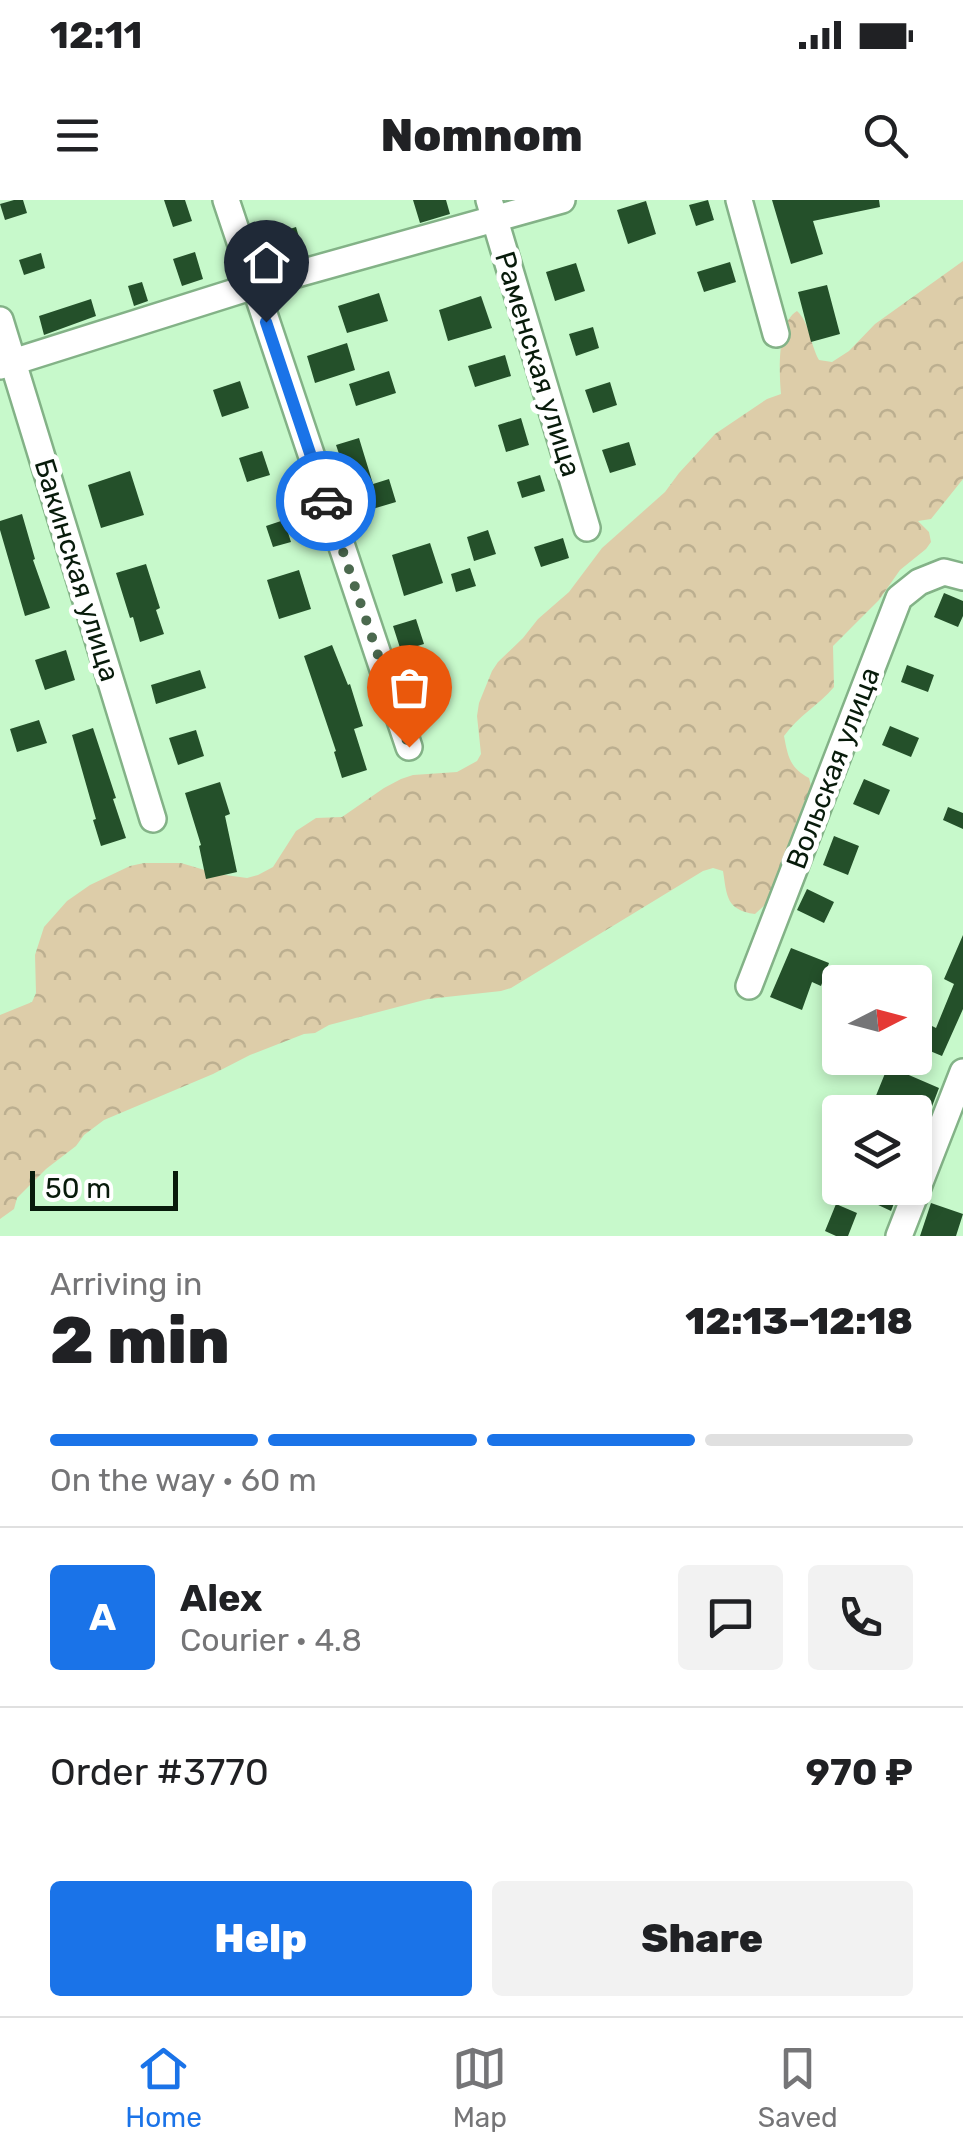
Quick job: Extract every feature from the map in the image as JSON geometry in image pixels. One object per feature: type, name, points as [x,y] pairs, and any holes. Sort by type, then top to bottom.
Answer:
[{"type":"street","points":[[226,200],[409,747]]},
{"type":"street","points":[[6,364],[492,209],[562,200]]},
{"type":"street","points":[[738,200],[776,334]]},
{"type":"street","name":"Раменская улица","points":[[492,209],[587,528]]},
{"type":"street","name":"Бакинская улица","points":[[0,320],[6,364],[154,820]]},
{"type":"street","name":"Вольская улица","points":[[749,986],[899,598],[919,582],[954,575]]},
{"type":"street","points":[[900,1236],[963,1072]]},
{"type":"green space","points":[[963,261],[963,479],[931,519],[918,521],[929,532],[931,542],[926,549],[900,570],[879,600],[833,646],[834,687],[784,736],[791,761],[809,778],[811,786],[780,891],[755,914],[745,912],[730,900],[723,871],[703,871],[511,988],[428,999],[329,1025],[250,1055],[104,1120],[46,1169],[17,1198],[14,1209],[0,1219],[0,1015],[32,1002],[36,993],[35,955],[44,927],[67,901],[90,885],[144,863],[181,863],[247,878],[258,875],[273,867],[296,831],[316,818],[342,817],[401,779],[457,772],[477,761],[481,754],[479,703],[498,662],[569,592],[602,548],[665,492],[715,434],[781,394],[781,349],[790,317],[797,311],[805,321],[819,360],[832,362],[849,351],[875,324]]},
{"type":"building","points":[[23,200],[27,213],[5,220],[0,204]]},
{"type":"building","points":[[164,200],[185,200],[192,221],[173,227]]},
{"type":"building","points":[[413,200],[446,200],[450,214],[420,223]]},
{"type":"building","points":[[708,200],[714,220],[696,226],[689,205]]},
{"type":"building","points":[[772,200],[879,200],[880,207],[813,221],[823,254],[791,264]]},
{"type":"building","points":[[646,201],[656,234],[628,244],[617,210]]},
{"type":"building","points":[[296,227],[303,251],[278,259],[271,235]]},
{"type":"building","points":[[195,252],[203,279],[182,286],[173,259]]},
{"type":"building","points":[[41,253],[45,268],[24,275],[19,260]]},
{"type":"building","points":[[730,262],[736,282],[704,292],[697,272]]},
{"type":"building","points":[[576,263],[585,291],[555,301],[546,272]]},
{"type":"building","points":[[142,282],[148,301],[134,306],[128,286]]},
{"type":"building","points":[[827,285],[840,334],[811,342],[798,292]]},
{"type":"building","points":[[379,293],[388,321],[347,333],[338,306]]},
{"type":"building","points":[[481,296],[492,328],[448,341],[439,310]]},
{"type":"building","points":[[91,299],[96,316],[44,335],[39,316]]},
{"type":"building","points":[[593,327],[599,348],[576,356],[569,334]]},
{"type":"building","points":[[347,343],[355,370],[315,383],[307,356]]},
{"type":"building","points":[[505,355],[511,376],[475,387],[468,366]]},
{"type":"building","points":[[389,371],[396,393],[356,406],[349,384]]},
{"type":"building","points":[[240,381],[249,408],[222,417],[213,390]]},
{"type":"building","points":[[610,382],[617,405],[593,413],[585,390]]},
{"type":"building","points":[[521,418],[529,445],[506,452],[498,425]]},
{"type":"building","points":[[359,438],[373,484],[389,479],[396,502],[359,513],[336,445]]},
{"type":"building","points":[[629,442],[636,465],[610,473],[602,450]]},
{"type":"building","points":[[262,451],[270,475],[247,482],[239,458]]},
{"type":"building","points":[[130,471],[144,515],[101,528],[88,485]]},
{"type":"building","points":[[540,475],[545,491],[522,498],[517,482]]},
{"type":"building","points":[[22,514],[50,608],[25,616],[0,530],[0,521]]},
{"type":"building","points":[[284,520],[291,542],[273,547],[266,526]]},
{"type":"building","points":[[488,530],[496,554],[474,561],[467,537]]},
{"type":"building","points":[[563,538],[569,558],[541,567],[534,547]]},
{"type":"building","points":[[430,543],[443,583],[404,596],[392,555]]},
{"type":"building","points":[[146,564],[164,634],[140,642],[116,573]]},
{"type":"building","points":[[470,568],[476,586],[456,592],[451,574]]},
{"type":"building","points":[[299,570],[311,609],[279,619],[267,580]]},
{"type":"building","points":[[944,593],[963,601],[958,627],[934,617]]},
{"type":"building","points":[[416,619],[424,644],[401,651],[393,626]]},
{"type":"building","points":[[332,645],[363,726],[354,729],[367,770],[342,778],[304,656]]},
{"type":"building","points":[[66,650],[75,680],[45,690],[35,660]]},
{"type":"building","points":[[907,665],[934,675],[928,692],[901,682]]},
{"type":"building","points":[[200,670],[206,688],[156,704],[151,685]]},
{"type":"building","points":[[435,672],[442,694],[420,701],[413,679]]},
{"type":"building","points":[[39,720],[47,743],[17,752],[10,729]]},
{"type":"building","points":[[890,726],[919,738],[911,757],[882,745]]},
{"type":"building","points":[[93,728],[126,838],[101,846],[72,735]]},
{"type":"building","points":[[196,730],[204,756],[178,765],[169,738]]},
{"type":"building","points":[[864,779],[890,790],[879,815],[853,804]]},
{"type":"building","points":[[220,782],[230,814],[225,816],[237,872],[206,879],[201,845],[185,793]]},
{"type":"building","points":[[948,807],[963,813],[963,829],[943,820]]},
{"type":"building","points":[[834,836],[859,846],[848,875],[823,865]]},
{"type":"building","points":[[807,889],[834,902],[824,923],[797,910]]},
{"type":"building","points":[[963,935],[963,1009],[942,1056],[932,1052],[932,1026],[936,1028],[954,984],[944,979]]},
{"type":"building","points":[[791,948],[829,963],[822,965],[821,986],[812,982],[802,1010],[770,997]]},
{"type":"building","points":[[884,1075],[909,1075],[939,1088],[932,1106],[932,1095],[876,1095]]},
{"type":"building","points":[[932,1203],[963,1214],[956,1236],[920,1236]]},
{"type":"building","points":[[836,1205],[857,1213],[848,1236],[825,1231]]},
{"type":"way so far","points":[[326,501],[409,747]]},
{"type":"route","points":[[266,322],[326,501]]}]
